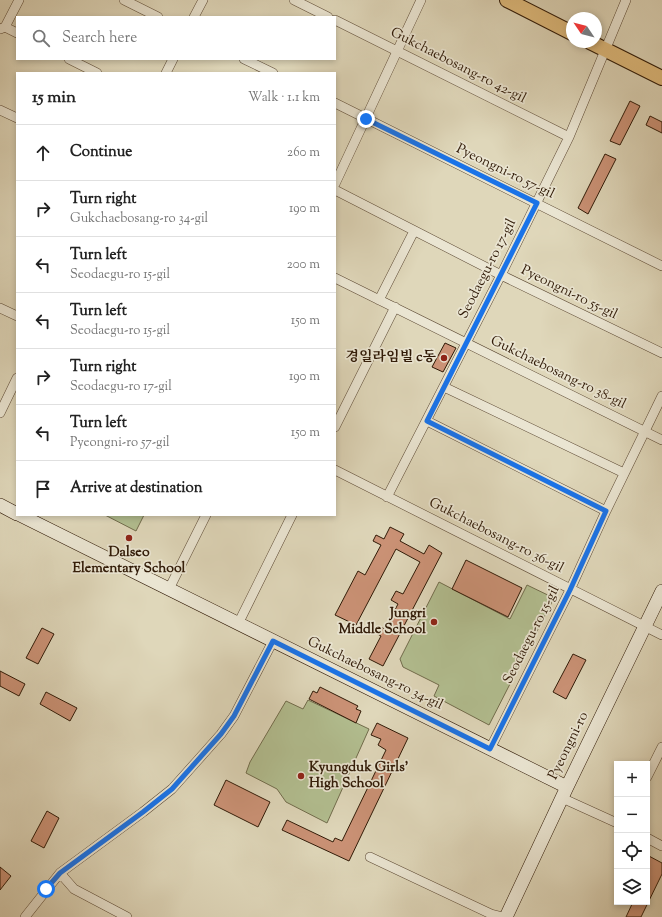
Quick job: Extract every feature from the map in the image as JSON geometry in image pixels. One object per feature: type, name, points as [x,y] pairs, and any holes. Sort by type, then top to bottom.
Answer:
[{"type":"main road","points":[[507,0],[566,30]]},
{"type":"main road","points":[[602,48],[662,78]]},
{"type":"main road","points":[[0,505],[16,513]]},
{"type":"main road","name":"Gukchaebosang-ro 34-gil","points":[[22,516],[490,749],[564,792]]},
{"type":"main road","name":"Pyeongni-ro","points":[[506,917],[564,792],[662,591]]},
{"type":"street","points":[[16,33],[3,28],[19,0]]},
{"type":"street","points":[[124,0],[156,16]]},
{"type":"street","points":[[195,16],[203,0]]},
{"type":"street","points":[[294,0],[326,16]]},
{"type":"street","points":[[336,182],[422,0]]},
{"type":"street","name":"Seodaegu-ro 17-gil","points":[[387,497],[501,276],[569,137],[626,0]]},
{"type":"street","name":"Gukchaebosang-ro 42-gil","points":[[336,20],[569,137]]},
{"type":"street","points":[[71,60],[95,72]]},
{"type":"street","points":[[166,72],[172,60]]},
{"type":"street","points":[[246,60],[271,72]]},
{"type":"street","name":"Pyeongni-ro 57-gil","points":[[336,104],[662,266]]},
{"type":"street","points":[[0,110],[16,118]]},
{"type":"street","name":"Pyeongni-ro 55-gil","points":[[336,191],[501,276],[662,353]]},
{"type":"street","points":[[378,300],[414,231]]},
{"type":"street","name":"Gukchaebosang-ro 38-gil","points":[[336,279],[662,440]]},
{"type":"street","points":[[336,426],[394,307]]},
{"type":"street","points":[[0,308],[16,316]]},
{"type":"street","points":[[0,413],[16,380]]},
{"type":"street","points":[[444,387],[624,473]]},
{"type":"street","name":"Seodaegu-ro 15-gil","points":[[490,749],[570,590],[624,473],[662,396]]},
{"type":"street","points":[[427,421],[606,511]]},
{"type":"street","name":"Gukchaebosang-ro 36-gil","points":[[336,471],[570,590],[662,635]]},
{"type":"street","points":[[169,589],[206,516]]},
{"type":"street","points":[[238,624],[292,516]]},
{"type":"street","points":[[25,917],[60,873],[172,789],[221,734],[234,716],[273,641]]},
{"type":"street","points":[[650,771],[662,747]]},
{"type":"street","points":[[564,792],[614,821]]},
{"type":"street","points":[[650,840],[662,846]]},
{"type":"street","points":[[370,857],[490,914],[503,917]]},
{"type":"street","points":[[60,873],[74,889],[127,917]]},
{"type":"green space","points":[[107,516],[144,516],[136,531]]},
{"type":"green space","points":[[439,582],[510,619],[527,585],[554,598],[489,725],[434,696],[439,685],[403,667],[400,659]]},
{"type":"green space","points":[[308,700],[369,729],[327,823],[286,802],[277,789],[246,773],[250,762],[286,701],[303,709]]},
{"type":"building","points":[[630,101],[640,106],[620,145],[610,141]]},
{"type":"building","points":[[650,116],[662,122],[662,133],[646,125]]},
{"type":"building","points":[[605,154],[616,159],[588,214],[578,208]]},
{"type":"building","name":"경일라임빌 c동","points":[[445,343],[456,348],[443,372],[432,367]]},
{"type":"building","points":[[390,527],[404,534],[400,541],[424,554],[429,545],[442,553],[383,666],[369,659],[381,636],[374,632],[378,626],[385,629],[398,604],[391,600],[396,591],[403,594],[420,562],[396,549],[356,625],[335,615],[358,571],[365,575],[381,545],[373,541],[376,535],[384,539]]},
{"type":"building","points":[[466,560],[522,588],[508,617],[452,589]]},
{"type":"building","points":[[42,628],[54,634],[38,664],[26,658]]},
{"type":"building","points":[[573,654],[586,660],[566,699],[553,692]]},
{"type":"building","points":[[0,671],[25,684],[19,696],[0,686]]},
{"type":"building","points":[[320,687],[358,706],[356,709],[361,711],[356,723],[309,699],[313,691],[317,693]]},
{"type":"building","points":[[46,692],[77,708],[70,721],[40,704]]},
{"type":"building","points":[[377,723],[408,738],[349,861],[282,830],[287,820],[333,842],[335,838],[342,841],[386,750],[378,745],[381,739],[371,735]]},
{"type":"building","points":[[226,780],[270,802],[258,827],[214,805]]},
{"type":"building","points":[[47,811],[59,818],[44,848],[31,841]]},
{"type":"building","points":[[650,857],[662,863],[662,874],[650,899]]},
{"type":"building","points":[[0,867],[11,876],[0,890]]},
{"type":"building","points":[[632,905],[647,905],[641,917],[626,917]]},
{"type":"place","name":"경일라임빌 c동","points":[[444,358]]},
{"type":"place","name":"Dalseo Elementary School","points":[[129,538]]},
{"type":"place","name":"Jungri Middle School","points":[[434,622]]},
{"type":"place","name":"Kyungduk Girls' High School","points":[[301,776]]},
{"type":"route","points":[[46,889],[60,873],[172,789],[221,734],[234,716],[273,641],[490,749],[570,590],[606,511],[427,421],[537,203],[366,119]]}]
